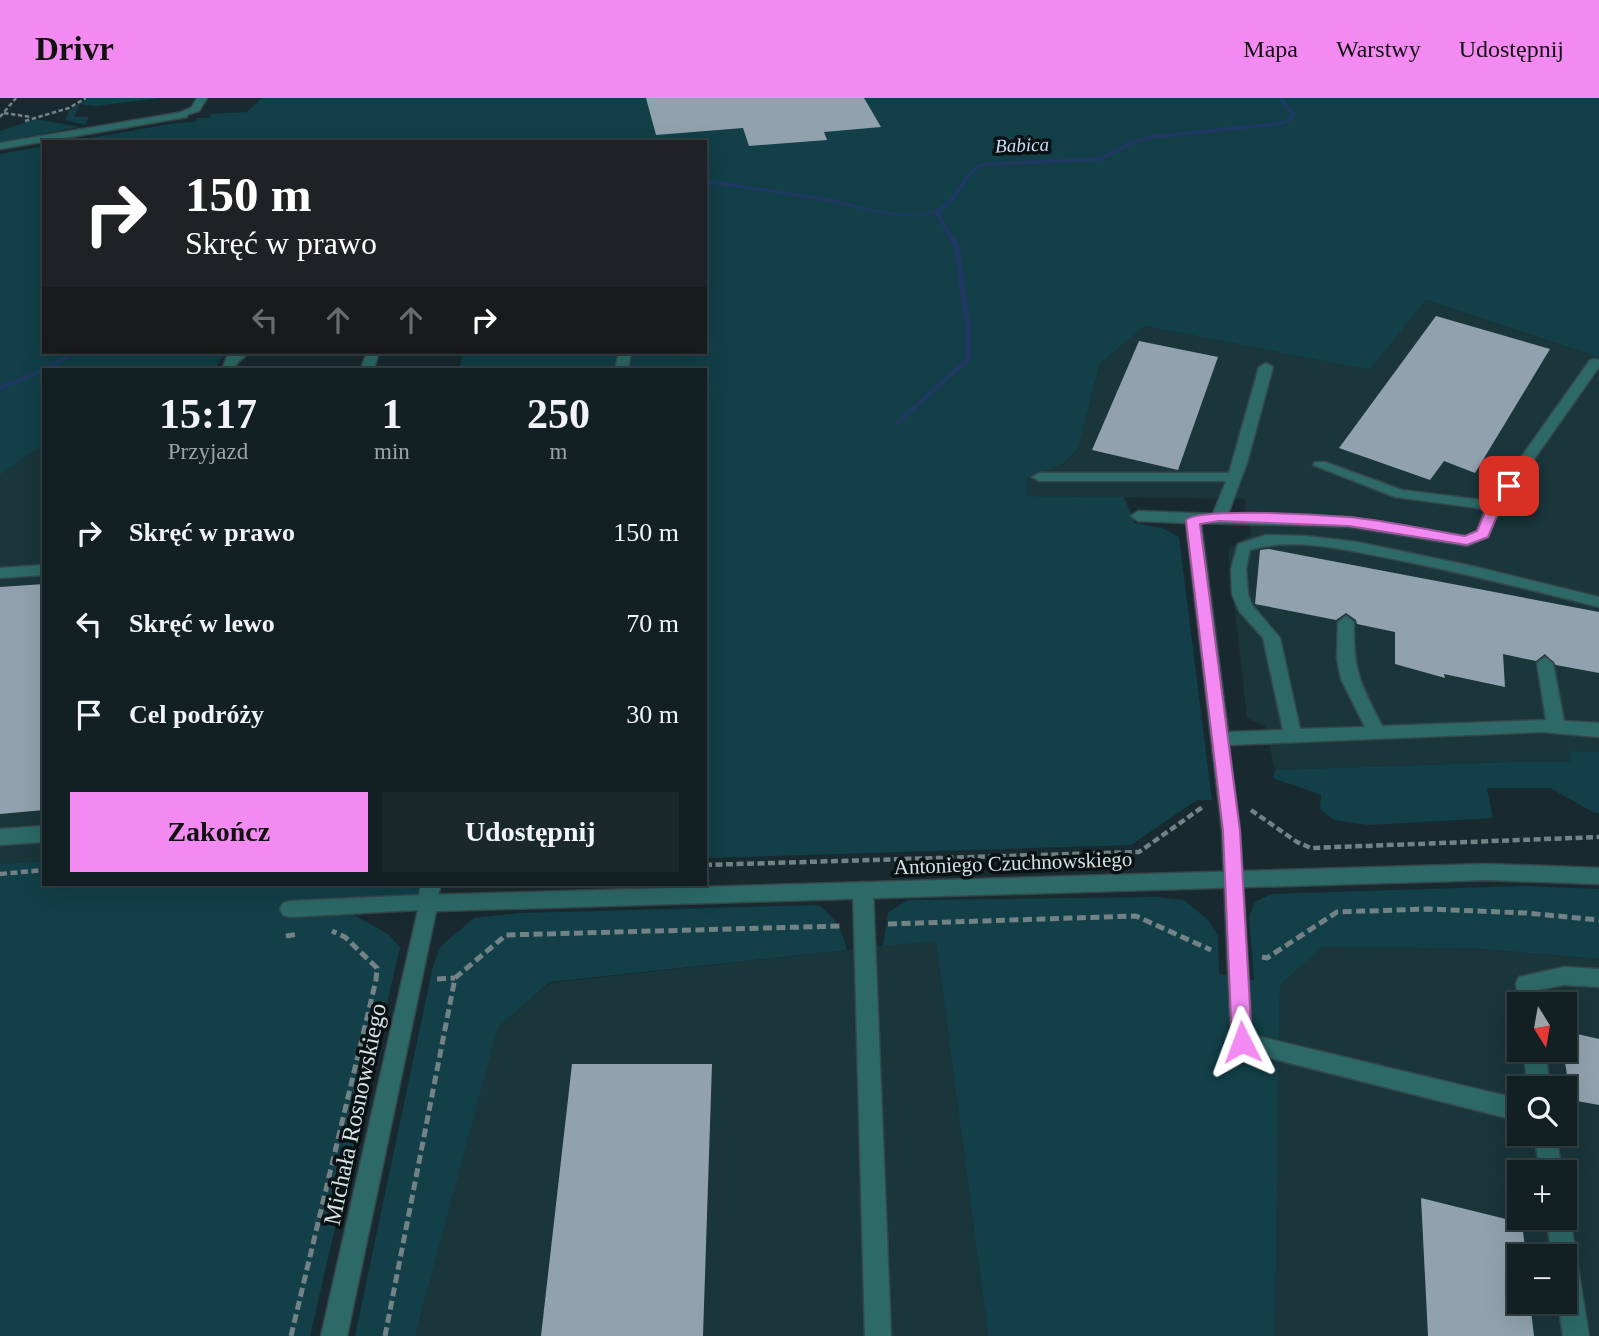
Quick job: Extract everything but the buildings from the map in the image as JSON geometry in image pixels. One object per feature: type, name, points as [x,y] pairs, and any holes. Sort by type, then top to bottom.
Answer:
[{"type":"street","points":[[0,146],[183,115],[196,109],[202,98]]},
{"type":"street","points":[[228,368],[232,360],[241,354]]},
{"type":"street","points":[[1138,516],[1193,520],[1219,517],[1349,522],[1467,541],[1483,534],[1494,506],[1595,363]]},
{"type":"street","points":[[1219,517],[1234,477],[1266,367]]},
{"type":"street","points":[[1320,465],[1401,494],[1494,506]]},
{"type":"street","points":[[1039,477],[1234,477]]},
{"type":"street","points":[[1193,520],[1235,880],[1242,1042],[1507,1107]]},
{"type":"street","points":[[1293,737],[1274,643],[1264,624],[1247,610],[1241,598],[1238,563],[1243,547],[1254,540],[1307,541],[1365,548],[1599,602]]},
{"type":"street","points":[[0,573],[42,570]]},
{"type":"street","points":[[1346,622],[1345,659],[1350,679],[1377,733]]},
{"type":"street","points":[[1545,663],[1556,727]]},
{"type":"street","points":[[1219,739],[1556,727],[1599,730]]},
{"type":"street","points":[[0,837],[42,834]]},
{"type":"street","name":"Antoniego Czuchnowskiego","points":[[290,909],[430,893],[863,890],[1487,872],[1599,876]]},
{"type":"street","points":[[863,890],[868,1126],[878,1336]]},
{"type":"street","name":"Michała Rosnowskiego","points":[[334,1336],[430,893]]},
{"type":"street","points":[[1526,992],[1525,983],[1564,975],[1599,978]]},
{"type":"street","points":[[1573,1314],[1576,1336]]},
{"type":"path","points":[[0,117],[16,98]]},
{"type":"path","points":[[15,125],[69,108],[86,98]]},
{"type":"path","points":[[707,865],[1139,852],[1204,806],[1250,809],[1297,842],[1311,848],[1599,837]]},
{"type":"path","points":[[0,874],[42,870]]},
{"type":"path","points":[[1337,912],[1427,909],[1599,920]]},
{"type":"path","points":[[386,1336],[455,978],[506,936],[1136,916]]},
{"type":"path","points":[[290,1336],[377,968],[345,937],[332,931],[321,932]]},
{"type":"path","points":[[286,936],[309,933]]},
{"type":"shaded area","points":[[88,98],[160,98],[95,106],[80,104],[74,117],[89,117],[85,125],[65,120],[69,111]]},
{"type":"shaded area","points":[[262,98],[1599,98],[1599,357],[1426,300],[1370,370],[1145,326],[1100,364],[1078,449],[1063,464],[1027,478],[1028,496],[1124,497],[1135,523],[1162,528],[1179,537],[1212,800],[1197,800],[1131,845],[707,858],[707,368],[459,368],[463,354],[707,354],[707,140],[79,140],[195,122],[197,118],[209,118],[211,114],[247,112]]},
{"type":"shaded area","points":[[36,119],[79,127],[0,142],[0,131]]},
{"type":"shaded area","points":[[42,146],[42,354],[228,354],[220,359],[216,368],[42,368],[42,445],[0,475],[0,154]]},
{"type":"shaded area","points":[[1426,300],[1599,357],[1599,752],[1569,751],[1570,762],[1275,770],[1265,726],[1247,718],[1228,549],[1251,535],[1244,499],[1028,496],[1026,478],[1063,464],[1078,449],[1100,364],[1145,326],[1370,370]]},
{"type":"shaded area","points":[[42,445],[42,861],[0,864],[0,475]]},
{"type":"shaded area","points":[[1569,751],[1599,752],[1599,813],[1550,788],[1487,788],[1493,818],[1369,825],[1334,820],[1320,809],[1321,795],[1273,778],[1275,770],[1570,762]]},
{"type":"shaded area","points":[[42,861],[42,886],[431,886],[428,903],[341,908],[388,934],[400,947],[310,1336],[0,1336],[0,864]]},
{"type":"shaded area","points":[[1523,886],[1599,889],[1599,959],[1471,948],[1322,947],[1280,985],[1275,1336],[988,1336],[936,941],[883,946],[888,913],[907,900],[1156,897],[1184,900],[1208,920],[1218,936],[1219,974],[1254,980],[1249,916],[1255,902],[1271,894]]},
{"type":"shaded area","points":[[818,905],[837,924],[847,950],[550,982],[498,1027],[415,1336],[355,1336],[433,966],[441,946],[474,918],[519,913]]},
{"type":"shaded area","points":[[936,940],[988,1336],[415,1336],[497,1027],[550,983]]},
{"type":"shaded area","points":[[1321,947],[1471,948],[1599,959],[1599,1336],[1275,1336],[1280,985]]},
{"type":"waterway","name":"Babica","points":[[707,181],[823,199],[879,212],[921,215],[943,208],[969,174],[982,164],[1101,159],[1135,141],[1150,137],[1276,124],[1288,121],[1294,115],[1280,98]]},
{"type":"waterway","points":[[897,423],[968,360],[968,326],[956,245],[937,212]]},
{"type":"waterway","name":"Babica","points":[[46,368],[73,354]]},
{"type":"waterway","name":"Babica","points":[[0,388],[42,371]]},
{"type":"route","points":[[1242,1042],[1231,831],[1193,520],[1219,517],[1349,522],[1467,541],[1483,534],[1494,506],[1509,486]]}]
